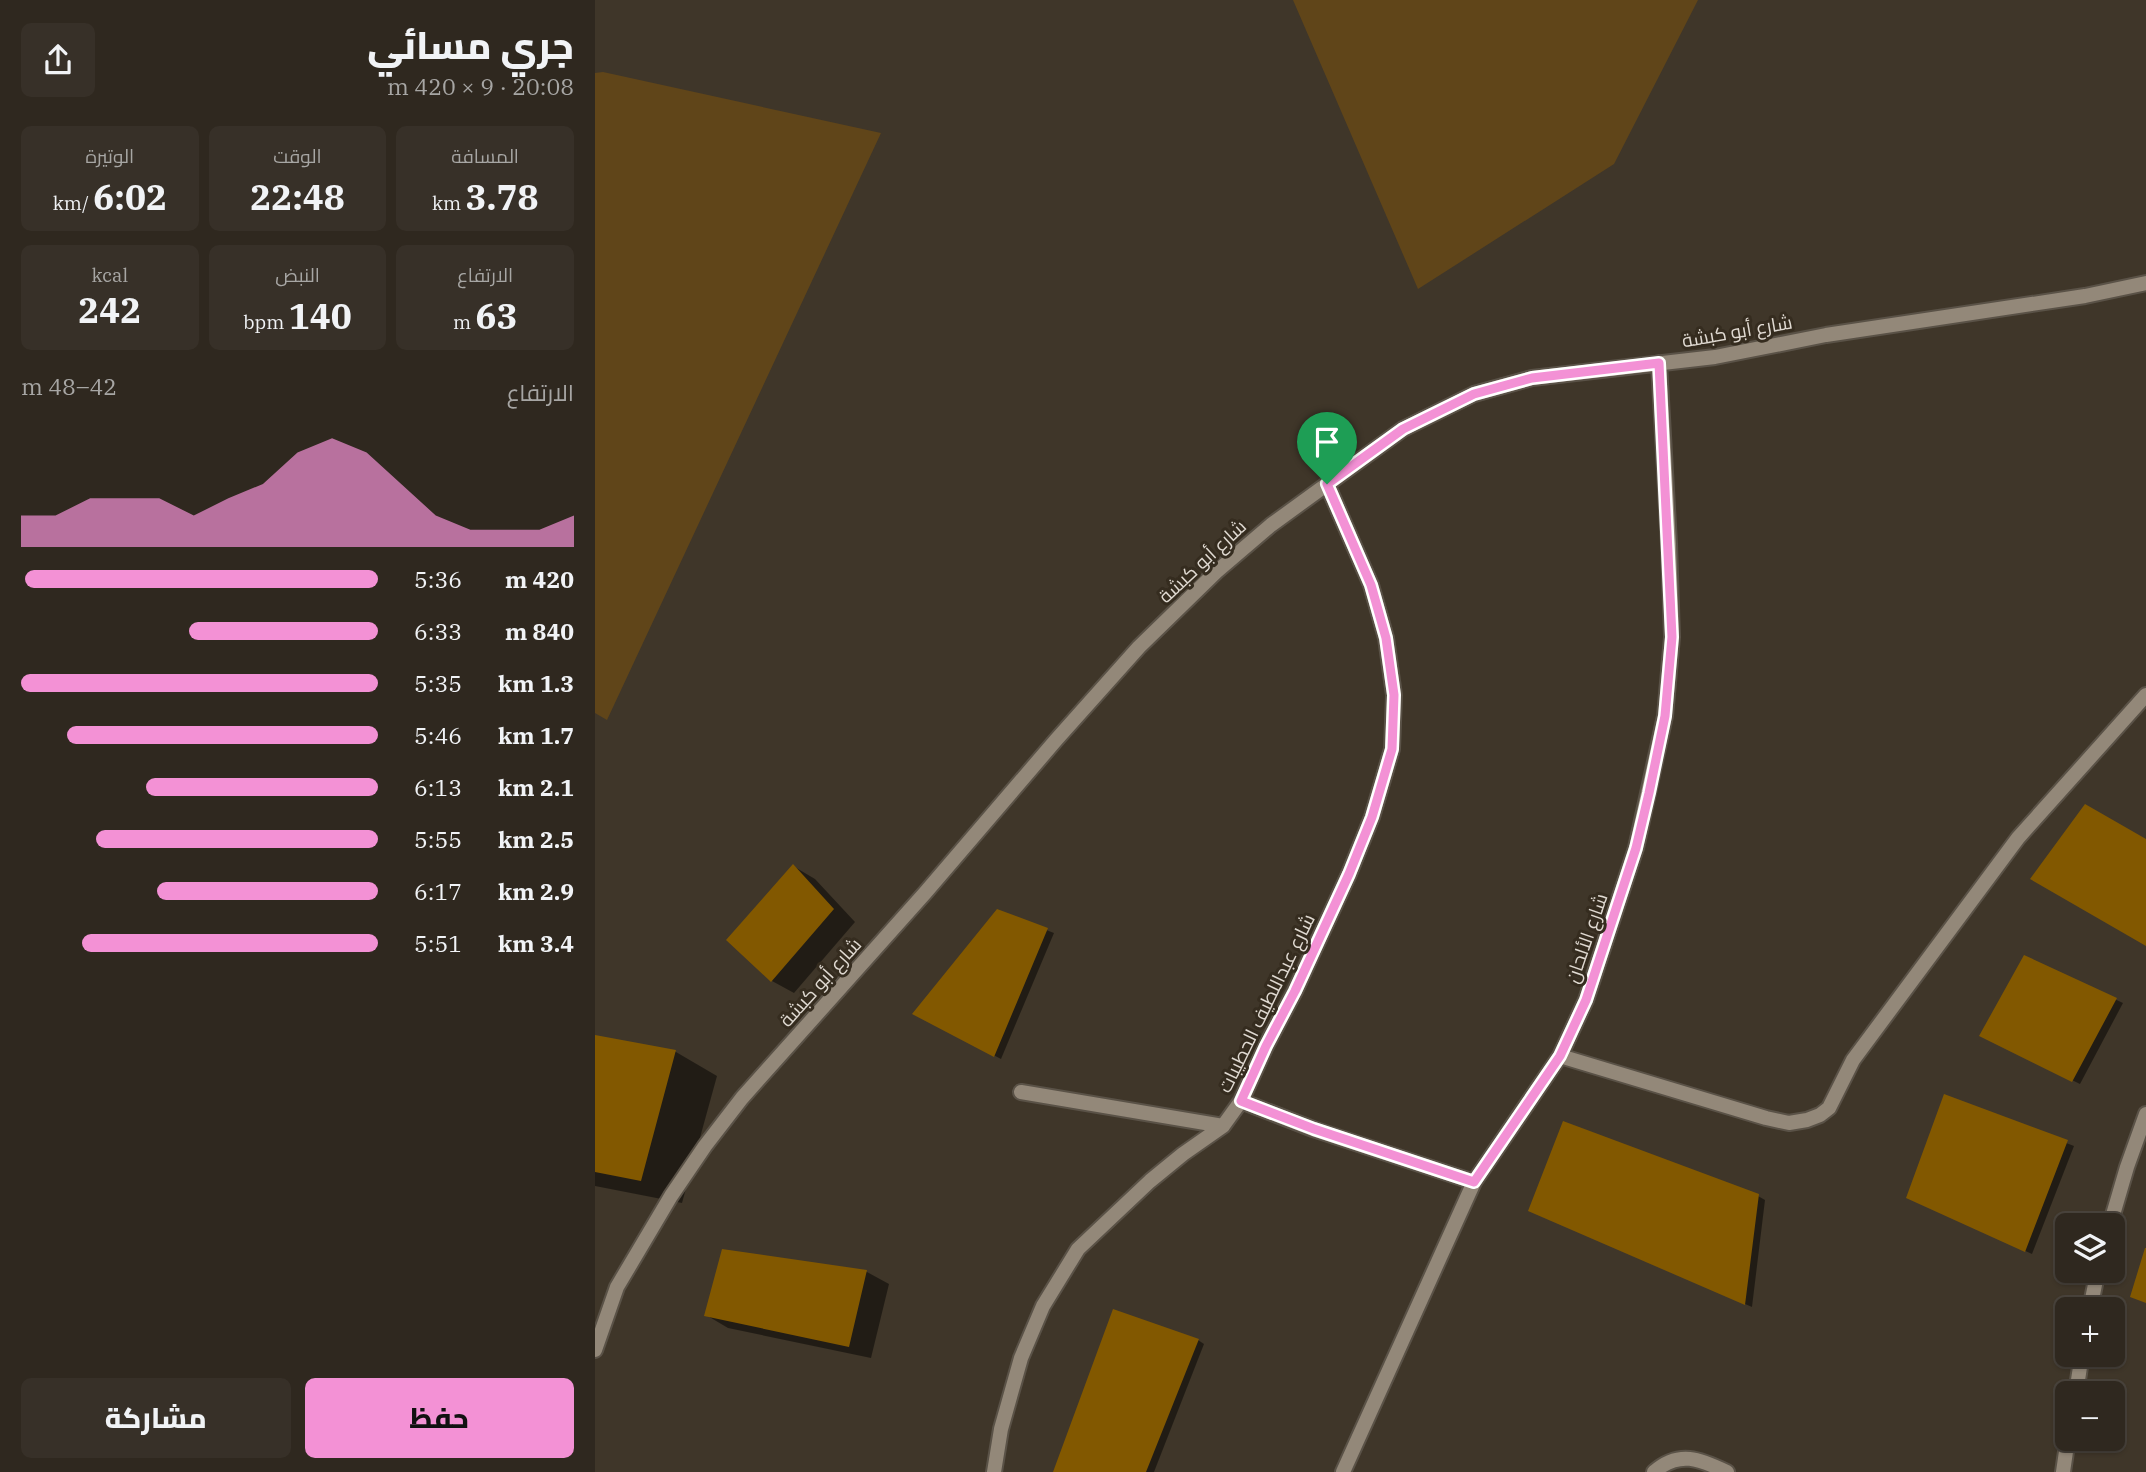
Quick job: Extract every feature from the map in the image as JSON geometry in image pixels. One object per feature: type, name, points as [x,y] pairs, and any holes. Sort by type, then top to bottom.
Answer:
[{"type":"street","name":"شارع أبو كبشة","points":[[595,1350],[617,1287],[636,1252],[705,1146],[742,1098],[925,893],[1056,740],[1139,647],[1216,572],[1271,525],[1403,429],[1474,394],[1532,378],[1715,357],[1826,335],[2085,296],[2146,283]]},
{"type":"street","name":"شارع الألحان","points":[[1343,1472],[1474,1182],[1560,1056],[1586,1000],[1636,848],[1665,716],[1672,637],[1659,363]]},
{"type":"street","name":"شارع عبداللطيف الحطيبات","points":[[994,1472],[1001,1429],[1021,1357],[1043,1306],[1078,1249],[1150,1181],[1223,1126],[1241,1101],[1349,874],[1372,817],[1392,749],[1394,695],[1386,638],[1371,585],[1327,484]]},
{"type":"street","points":[[1560,1056],[1789,1123],[1820,1115],[1829,1108],[1853,1060],[2018,838],[2146,695]]},
{"type":"street","points":[[1021,1092],[1223,1126]]},
{"type":"street","points":[[1241,1101],[1325,1133],[1474,1182]]},
{"type":"street","points":[[2114,1213],[2146,1114]]},
{"type":"street","points":[[2063,1472],[2066,1451]]},
{"type":"street","points":[[1654,1472],[1666,1463],[1684,1458],[1707,1463],[1727,1472]]},
{"type":"shaded area","points":[[1293,0],[1698,0],[1614,164],[1418,289]]},
{"type":"shaded area","points":[[603,72],[881,133],[607,720],[595,713],[595,73]]},
{"type":"building","points":[[2085,804],[2146,839],[2146,946],[2030,879]]},
{"type":"building","points":[[793,864],[834,909],[771,982],[726,940]]},
{"type":"building","points":[[997,909],[1048,928],[994,1057],[912,1014]]},
{"type":"building","points":[[2024,955],[2117,998],[2072,1082],[1979,1036]]},
{"type":"building","points":[[595,1035],[676,1050],[641,1181],[595,1172]]},
{"type":"building","points":[[1944,1094],[2068,1140],[2025,1252],[1906,1198]]},
{"type":"building","points":[[1563,1121],[1759,1194],[1745,1305],[1528,1211]]},
{"type":"building","points":[[2146,1248],[2146,1303],[2130,1297]]},
{"type":"building","points":[[722,1249],[867,1270],[849,1347],[704,1316]]},
{"type":"building","points":[[1113,1309],[1199,1339],[1146,1472],[1053,1472]]},
{"type":"route","points":[[1659,363],[1672,637],[1665,716],[1649,793],[1636,848],[1586,1000],[1560,1056],[1474,1182],[1382,1153],[1241,1101],[1349,874],[1372,817],[1392,749],[1394,695],[1386,638],[1371,585],[1327,484],[1403,429],[1474,394],[1532,378],[1659,363]]}]
